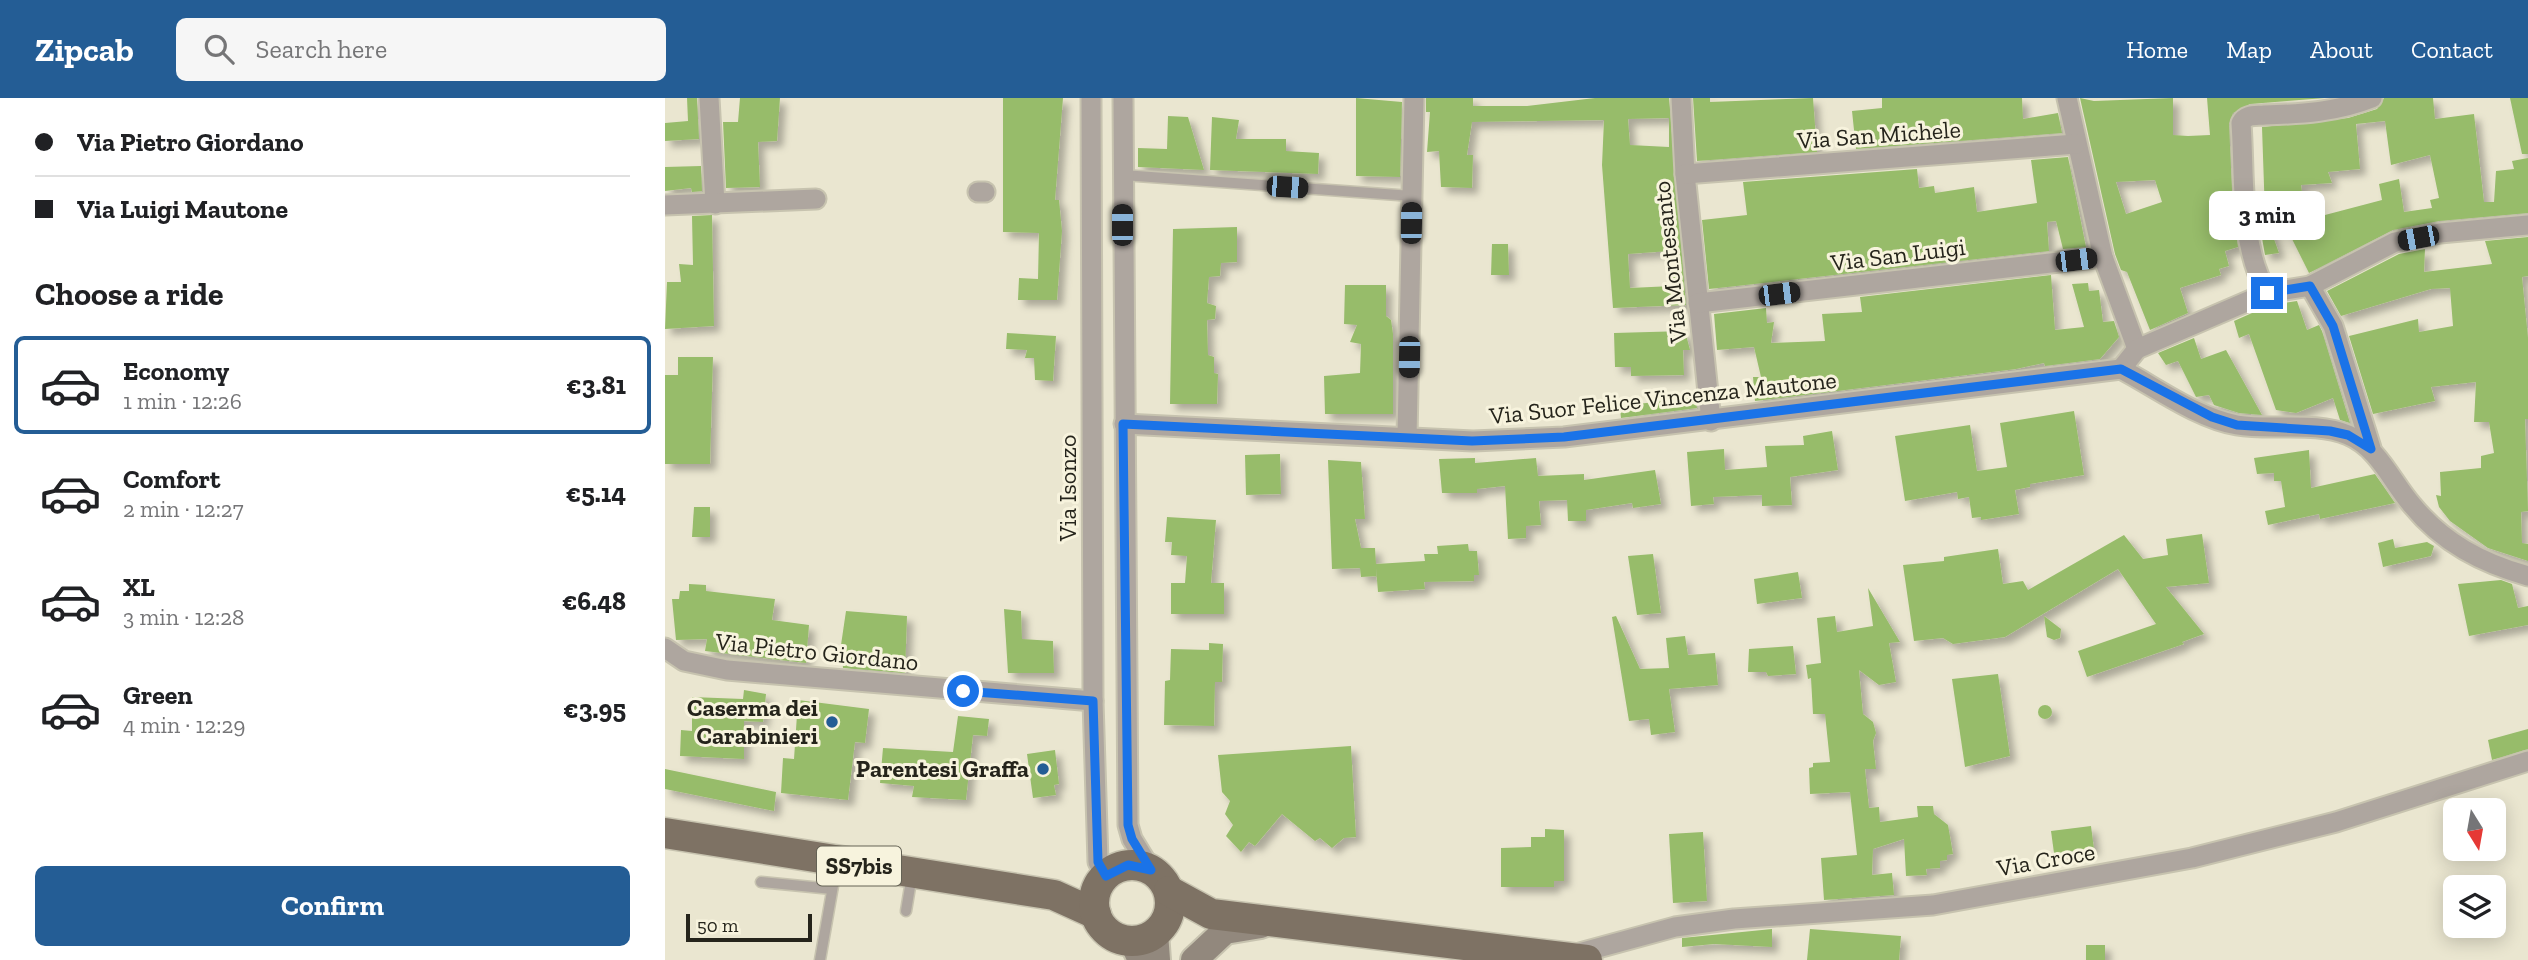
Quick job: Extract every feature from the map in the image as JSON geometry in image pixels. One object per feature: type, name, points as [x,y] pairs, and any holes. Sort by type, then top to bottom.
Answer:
[{"type":"main road","name":"SS7bis","points":[[665,833],[835,876],[912,875],[1054,895],[1096,914],[1109,933],[1149,944],[1211,914]]},
{"type":"main road","name":"SS7bis","points":[[1054,895],[1102,880],[1128,865],[1160,880],[1211,914],[1516,957],[1575,959]]},
{"type":"main road","points":[[1096,914],[1095,892],[1102,880]]},
{"type":"main road","points":[[1149,944],[1170,909],[1160,880]]},
{"type":"main road","points":[[1194,960],[1225,931],[1275,923]]},
{"type":"street","points":[[709,98],[715,204]]},
{"type":"street","name":"Via Isonzo","points":[[1091,98],[1093,701],[1098,862],[1102,880]]},
{"type":"street","points":[[1122,98],[1128,825],[1132,839],[1160,880]]},
{"type":"street","points":[[1407,437],[1413,98]]},
{"type":"street","name":"Via Montesanto","points":[[1681,98],[1685,174],[1711,421]]},
{"type":"street","points":[[2067,98],[2103,257],[2137,349]]},
{"type":"street","points":[[2267,293],[2254,271],[2247,230],[2241,123],[2249,116],[2307,114],[2348,107],[2372,98]]},
{"type":"street","name":"Via San Michele","points":[[1685,174],[2076,144]]},
{"type":"street","points":[[665,205],[817,199]]},
{"type":"street","points":[[2371,449],[2348,435],[2330,431],[2237,425],[2212,417],[2121,369],[2137,349],[2267,293],[2310,286],[2395,242],[2440,233],[2528,225]]},
{"type":"street","name":"Via San Luigi","points":[[1699,303],[2103,257]]},
{"type":"street","points":[[2310,286],[2333,326],[2371,449],[2412,506],[2450,543],[2495,566],[2528,576]]},
{"type":"street","points":[[1092,298],[1106,307],[1123,298]]},
{"type":"street","points":[[1091,328],[1108,320],[1123,328]]},
{"type":"street","name":"Via Suor Felice Vincenza Mautone","points":[[1123,424],[1472,441],[1564,437],[2121,369]]},
{"type":"street","name":"Via Pietro Giordano","points":[[665,648],[684,661],[727,670],[1093,701]]},
{"type":"street","name":"Via Croce","points":[[1575,959],[1675,927],[1734,919],[1933,905],[2192,858],[2336,822],[2528,761]]},
{"type":"lane","points":[[1122,175],[1412,196]]},
{"type":"lane","points":[[906,911],[912,875]]},
{"type":"lane","points":[[761,882],[835,876],[820,960]]},
{"type":"building","points":[[687,98],[697,98],[699,139],[665,141],[665,123],[688,121]]},
{"type":"building","points":[[740,98],[780,98],[777,141],[758,142],[760,187],[726,188],[723,122],[738,122]]},
{"type":"building","points":[[1003,98],[1063,98],[1055,200],[1059,200],[1062,231],[1057,300],[1018,300],[1019,278],[1038,279],[1039,233],[1003,232]]},
{"type":"building","points":[[1356,98],[1402,102],[1400,177],[1356,176]]},
{"type":"building","points":[[1426,98],[1473,98],[1473,106],[1527,106],[1595,98],[1669,98],[1686,305],[1613,308],[1602,165],[1604,120],[1472,122],[1467,155],[1473,155],[1472,188],[1441,187],[1439,151],[1427,152],[1430,112],[1426,112]],"holes":[[[1669,118],[1669,147],[1630,145],[1628,119]],[[1670,251],[1672,286],[1630,288],[1628,254]]]},
{"type":"building","points":[[1693,98],[1710,98],[1710,102],[1813,98],[1817,152],[1697,161]]},
{"type":"building","points":[[1882,98],[2022,98],[2023,119],[2058,113],[2062,133],[1856,149],[1852,111],[1882,108]]},
{"type":"building","points":[[2080,98],[2094,101],[2173,98],[2173,135],[2188,136],[2210,135],[2207,98],[2325,98],[2250,104],[2233,113],[2229,124],[2233,211],[2238,247],[2225,251],[2229,266],[2219,269],[2221,275],[2180,288],[2188,313],[2150,330],[2127,272],[2121,270],[2115,254]],"holes":[[[2155,180],[2162,202],[2126,214],[2116,182]]]},
{"type":"building","points":[[2384,98],[2433,98],[2435,119],[2474,114],[2484,202],[2494,202],[2496,171],[2514,169],[2512,161],[2528,158],[2528,213],[2439,221],[2393,230],[2309,273],[2282,219],[2269,225],[2279,253],[2265,255],[2258,215],[2265,215],[2262,127],[2348,118],[2377,109]],"holes":[[[2385,121],[2391,165],[2430,155],[2439,198],[2430,200],[2432,208],[2404,212],[2399,179],[2379,184],[2382,200],[2306,220],[2301,185],[2332,183],[2328,172],[2360,169],[2356,124]]]},
{"type":"building","points":[[2510,98],[2528,98],[2528,154],[2522,154]]},
{"type":"building","points":[[1168,116],[1188,117],[1204,170],[1138,167],[1138,148],[1167,149]]},
{"type":"building","points":[[1212,117],[1239,120],[1236,139],[1286,139],[1286,151],[1319,153],[1318,174],[1210,170]]},
{"type":"building","points":[[2068,157],[2086,247],[2063,249],[2056,221],[2047,222],[2049,251],[1709,289],[1702,220],[1747,215],[1743,182],[1917,169],[1919,188],[1934,186],[1935,193],[1974,187],[1977,212],[2037,203],[2031,160]]},
{"type":"building","points":[[701,166],[702,191],[692,192],[691,188],[665,191],[665,167]]},
{"type":"building","points":[[712,215],[714,326],[665,329],[667,282],[681,282],[679,264],[693,265],[692,216]]},
{"type":"building","points":[[1237,227],[1237,262],[1221,263],[1220,276],[1209,277],[1207,303],[1216,306],[1215,319],[1207,320],[1208,355],[1214,357],[1214,373],[1218,374],[1217,404],[1170,404],[1173,229]]},
{"type":"building","points":[[2528,237],[2528,276],[2522,277],[2528,338],[2528,419],[2525,419],[2528,511],[2521,512],[2522,543],[2528,544],[2528,561],[2488,548],[2450,521],[2439,507],[2436,495],[2441,496],[2440,472],[2481,468],[2481,456],[2494,453],[2489,422],[2474,422],[2476,382],[2431,387],[2435,401],[2373,414],[2349,336],[2418,319],[2419,332],[2453,326],[2450,288],[2431,289],[2341,316],[2327,291],[2399,254],[2425,249],[2424,272],[2492,264],[2485,241]]},
{"type":"building","points":[[1492,244],[1508,244],[1509,275],[1491,275]]},
{"type":"building","points":[[2051,275],[2055,330],[2084,327],[2072,284],[2088,283],[2089,291],[2099,290],[2103,322],[2114,321],[2119,337],[2100,359],[2045,366],[2044,363],[2016,369],[1755,401],[1753,377],[1761,377],[1754,347],[1717,350],[1714,314],[1766,308],[1767,323],[1774,322],[1771,343],[1825,341],[1822,314],[1862,312],[1860,297]]},
{"type":"building","points":[[1345,285],[1386,285],[1386,316],[1391,320],[1393,334],[1393,414],[1325,414],[1324,376],[1360,373],[1361,344],[1350,342],[1357,325],[1344,324]]},
{"type":"building","points":[[2297,301],[2307,330],[2319,325],[2322,331],[2350,423],[2340,420],[2333,398],[2296,413],[2276,410],[2249,334],[2239,338],[2234,321],[2270,305]]},
{"type":"building","points":[[1685,331],[1690,350],[1683,350],[1684,375],[1631,376],[1631,367],[1615,367],[1614,333]]},
{"type":"building","points":[[1007,333],[1056,336],[1053,381],[1035,380],[1034,358],[1025,358],[1027,350],[1006,349]]},
{"type":"building","points":[[2194,338],[2201,359],[2226,350],[2262,415],[2239,413],[2214,405],[2209,395],[2196,397],[2178,361],[2166,365],[2158,353]]},
{"type":"building","points":[[678,357],[713,357],[710,464],[665,464],[665,375],[678,375]]},
{"type":"building","points":[[1695,397],[1697,408],[1621,418],[1620,409]]},
{"type":"building","points":[[2074,411],[2084,475],[2030,484],[2030,487],[2015,490],[2019,514],[1981,520],[1981,517],[1972,518],[1969,497],[1958,499],[1957,492],[1905,501],[1895,436],[1970,425],[1977,471],[2007,467],[2000,423]]},
{"type":"building","points":[[1832,431],[1838,470],[1790,477],[1792,505],[1762,506],[1762,495],[1713,497],[1714,504],[1691,506],[1687,452],[1724,449],[1725,470],[1767,467],[1765,446],[1804,445],[1803,436]]},
{"type":"building","points":[[2309,450],[2311,488],[2375,474],[2395,503],[2320,519],[2319,514],[2268,525],[2265,511],[2285,507],[2281,481],[2274,481],[2274,473],[2257,474],[2254,458]]},
{"type":"building","points":[[1280,454],[1281,494],[1246,495],[1245,455]]},
{"type":"building","points":[[1475,458],[1475,463],[1536,458],[1538,476],[1584,474],[1584,480],[1655,470],[1661,504],[1633,508],[1632,503],[1586,510],[1586,521],[1568,521],[1567,500],[1539,501],[1541,525],[1526,526],[1526,538],[1508,539],[1505,486],[1477,489],[1477,493],[1442,493],[1439,459]]},
{"type":"building","points":[[1328,460],[1361,462],[1365,519],[1355,519],[1361,548],[1375,548],[1376,564],[1425,561],[1424,554],[1438,554],[1437,546],[1468,544],[1469,551],[1477,551],[1479,575],[1474,575],[1474,581],[1424,582],[1425,589],[1378,592],[1377,576],[1361,577],[1360,568],[1332,569]]},
{"type":"building","points":[[694,507],[710,507],[710,537],[692,537]]},
{"type":"building","points":[[1167,517],[1216,520],[1211,583],[1224,583],[1224,614],[1171,614],[1171,583],[1185,583],[1187,556],[1171,555],[1172,542],[1165,542]]},
{"type":"building","points":[[2202,534],[2209,583],[2166,587],[2204,634],[2182,642],[2184,644],[2087,677],[2078,651],[2156,624],[2118,569],[2005,637],[1953,644],[1943,638],[1914,641],[1903,565],[1944,561],[1944,557],[1998,549],[2003,584],[2023,581],[2028,590],[2124,535],[2143,559],[2168,555],[2166,539]]},
{"type":"building","points":[[2393,539],[2395,548],[2427,542],[2434,546],[2431,556],[2383,567],[2378,543]]},
{"type":"building","points":[[1653,554],[1661,613],[1637,615],[1628,556]]},
{"type":"building","points":[[1798,572],[1802,598],[1757,604],[1754,579]]},
{"type":"building","points":[[2501,580],[2512,584],[2518,608],[2528,606],[2528,625],[2469,636],[2458,584]]},
{"type":"building","points":[[689,584],[706,585],[706,591],[775,599],[772,620],[809,625],[806,663],[705,651],[707,639],[676,640],[672,599],[679,599],[680,591],[689,591]]},
{"type":"building","points":[[1868,588],[1900,642],[1889,643],[1896,682],[1879,685],[1859,670],[1863,714],[1873,722],[1876,733],[1873,741],[1876,769],[1865,769],[1869,808],[1879,807],[1880,822],[1918,817],[1917,806],[1933,806],[1934,814],[1948,825],[1953,854],[1947,855],[1947,860],[1940,861],[1940,868],[1926,869],[1927,875],[1906,876],[1904,839],[1873,849],[1872,875],[1892,873],[1894,895],[1824,900],[1821,858],[1857,855],[1850,792],[1810,794],[1809,768],[1813,767],[1813,763],[1830,762],[1825,714],[1813,714],[1811,678],[1808,679],[1806,665],[1821,663],[1817,618],[1835,616],[1837,632],[1873,626]]},
{"type":"building","points":[[1004,609],[1021,611],[1022,639],[1053,641],[1054,673],[1008,673]]},
{"type":"building","points":[[846,611],[907,616],[905,673],[843,668],[841,645]]},
{"type":"building","points":[[1616,616],[1640,669],[1669,668],[1666,638],[1685,636],[1688,655],[1715,653],[1718,685],[1669,689],[1675,732],[1651,735],[1649,719],[1629,721],[1612,617]]},
{"type":"building","points":[[2044,616],[2061,629],[2060,638],[2054,640],[2047,637]]},
{"type":"building","points":[[1209,643],[1223,644],[1222,682],[1215,682],[1214,726],[1164,725],[1165,681],[1170,680],[1171,649],[1209,650]]},
{"type":"building","points":[[1793,646],[1796,674],[1768,676],[1766,672],[1748,672],[1749,649]]},
{"type":"building","points":[[1998,674],[2010,756],[1965,767],[1952,679]]},
{"type":"building","points":[[744,690],[766,694],[763,722],[744,721],[744,759],[680,756],[681,730],[692,731],[692,697],[743,699]]},
{"type":"building","points":[[798,700],[869,709],[865,743],[855,742],[848,800],[781,793],[783,758],[794,759]]},
{"type":"building","points":[[2042,705],[2048,705],[2052,712],[2048,719],[2042,719],[2038,715],[2038,709]]},
{"type":"building","points":[[958,716],[989,719],[987,736],[973,735],[966,800],[912,797],[914,786],[880,783],[883,748],[953,752]]},
{"type":"building","points":[[2528,729],[2528,749],[2492,760],[2488,740]]},
{"type":"building","points":[[1351,746],[1356,837],[1344,838],[1332,848],[1320,838],[1315,841],[1282,814],[1255,846],[1249,842],[1241,852],[1226,836],[1233,825],[1225,814],[1230,801],[1222,792],[1218,755]]},
{"type":"building","name":"Parentesi Graffa","points":[[1055,750],[1059,784],[1054,785],[1056,795],[1033,798],[1027,754]]},
{"type":"building","points":[[665,769],[776,792],[774,811],[665,789]]},
{"type":"building","points":[[2091,826],[2094,849],[2054,853],[2051,831]]},
{"type":"building","points":[[1545,829],[1564,830],[1564,881],[1554,881],[1554,887],[1501,887],[1501,848],[1531,847],[1531,837],[1545,837]]},
{"type":"building","points":[[1703,832],[1707,901],[1673,903],[1669,834]]},
{"type":"building","points":[[1772,929],[1772,947],[1714,944],[1682,947],[1682,938]]},
{"type":"building","points":[[1810,929],[1901,936],[1899,960],[1807,960]]},
{"type":"building","points":[[2086,945],[2105,945],[2105,960],[2086,960]]},
{"type":"place","name":"Caserma dei Carabinieri","points":[[832,722]]},
{"type":"place","name":"Parentesi Graffa","points":[[1043,769]]},
{"type":"route","points":[[963,691],[1093,701],[1098,862],[1106,876],[1128,865],[1151,870],[1132,839],[1128,825],[1123,424],[1472,441],[1564,437],[2121,369],[2212,417],[2237,425],[2330,431],[2348,435],[2371,449],[2333,326],[2310,286],[2295,286],[2267,293]]}]
